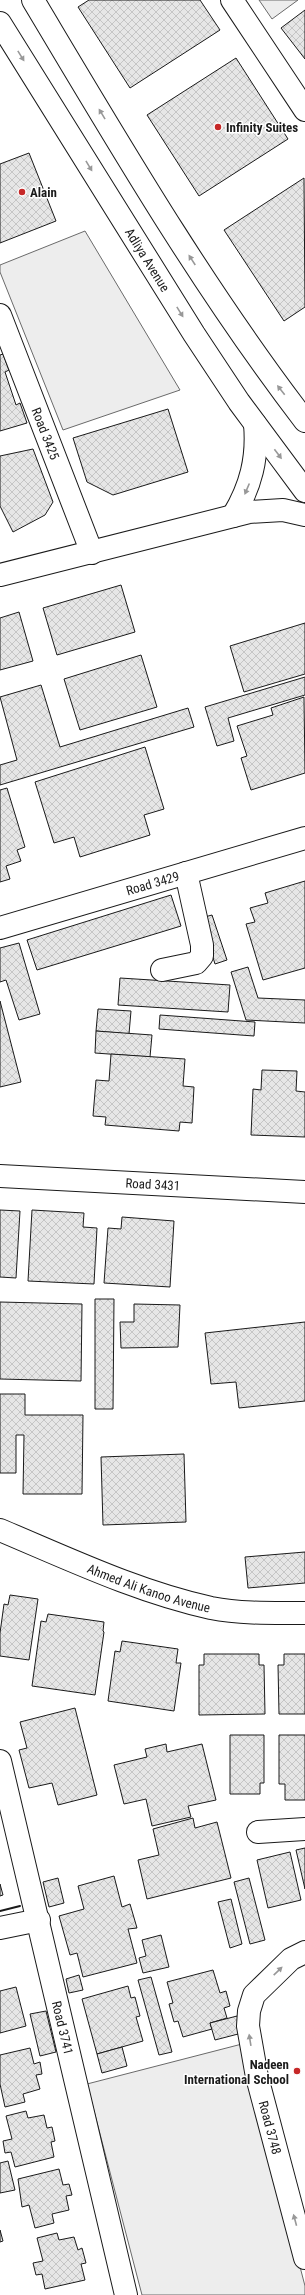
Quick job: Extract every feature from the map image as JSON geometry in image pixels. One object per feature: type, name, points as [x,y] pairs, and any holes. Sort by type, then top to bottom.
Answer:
[{"type":"street","points":[[33,0],[165,220],[254,355],[305,421]]},
{"type":"street","points":[[232,0],[305,110]]},
{"type":"street","name":"Adliya Avenue","points":[[0,23],[194,334],[254,424],[305,491]]},
{"type":"street","name":"Road 3425","points":[[0,315],[92,553]]},
{"type":"street","points":[[233,516],[250,481],[256,443],[254,424]]},
{"type":"street","points":[[0,575],[92,553],[233,516],[266,510],[305,515]]},
{"type":"street","name":"Road 3429","points":[[0,928],[305,838]]},
{"type":"street","points":[[162,970],[196,963],[202,956],[202,945],[186,873]]},
{"type":"street","name":"Road 3431","points":[[0,1176],[305,1192]]},
{"type":"street","name":"Ahmed Ali Kanoo Avenue","points":[[0,1530],[149,1591],[212,1608],[256,1613],[305,1613]]},
{"type":"street","name":"Road 3741","points":[[0,1761],[39,1920],[126,2295]]},
{"type":"street","points":[[258,1832],[305,1829]]},
{"type":"street","points":[[0,1928],[39,1920]]},
{"type":"street","name":"Road 3748","points":[[305,1952],[291,1959],[254,1995],[249,2012],[248,2026],[251,2049],[305,2258]]},
{"type":"shaded area","points":[[259,0],[298,0],[272,19]]},
{"type":"shaded area","points":[[85,231],[180,390],[63,430],[0,272],[0,265]]},
{"type":"shaded area","points":[[242,2044],[305,2286],[305,2295],[142,2295],[87,2084]]},
{"type":"building","points":[[89,0],[200,0],[220,30],[130,88],[78,7]]},
{"type":"building","points":[[305,10],[305,59],[281,28]]},
{"type":"building","name":"Infinity Suites","points":[[236,58],[288,139],[199,196],[147,115]]},
{"type":"building","name":"Alain","points":[[29,153],[56,221],[0,243],[0,164]]},
{"type":"building","points":[[304,178],[305,307],[284,321],[224,230]]},
{"type":"building","points":[[3,354],[9,370],[5,372],[16,405],[20,403],[27,423],[0,431],[0,355]]},
{"type":"building","points":[[168,409],[188,472],[113,495],[87,482],[73,438]]},
{"type":"building","points":[[33,449],[53,502],[45,515],[13,532],[0,506],[0,456]]},
{"type":"building","points":[[121,585],[135,632],[57,655],[43,608]]},
{"type":"building","points":[[19,612],[33,661],[0,670],[0,618]]},
{"type":"building","points":[[305,623],[305,674],[244,692],[230,646]]},
{"type":"building","points":[[141,655],[157,707],[80,730],[64,679]]},
{"type":"building","points":[[305,677],[305,695],[228,718],[234,741],[217,746],[205,707]]},
{"type":"building","points":[[41,685],[60,747],[188,708],[194,727],[0,785],[0,765],[17,760],[0,697]]},
{"type":"building","points":[[304,697],[305,773],[251,790],[241,758],[247,756],[237,726],[273,715],[271,708]]},
{"type":"building","points":[[145,747],[164,809],[144,815],[150,835],[80,857],[74,837],[54,843],[35,782]]},
{"type":"building","points":[[7,788],[25,847],[17,850],[21,861],[6,866],[10,879],[0,882],[0,790]]},
{"type":"building","points":[[305,881],[305,968],[263,980],[246,924],[255,922],[250,908],[268,903],[265,893]]},
{"type":"building","points":[[171,895],[181,926],[37,970],[27,940]]},
{"type":"building","points":[[212,915],[227,960],[215,964],[201,918]]},
{"type":"building","points":[[19,943],[40,1014],[19,1020],[6,980],[0,982],[0,948]]},
{"type":"building","points":[[248,967],[258,998],[305,1000],[305,1023],[246,1020],[231,972]]},
{"type":"building","points":[[120,978],[230,985],[228,1012],[118,1005]]},
{"type":"building","points":[[0,1001],[21,1082],[0,1087]]},
{"type":"building","points":[[98,1009],[131,1011],[129,1034],[96,1031]]},
{"type":"building","points":[[160,1015],[255,1022],[254,1036],[159,1029]]},
{"type":"building","points":[[96,1031],[152,1035],[150,1057],[95,1053]]},
{"type":"building","points":[[111,1054],[185,1059],[183,1086],[194,1087],[192,1123],[180,1122],[179,1131],[105,1125],[106,1117],[93,1116],[96,1080],[109,1081]]},
{"type":"building","points":[[262,1070],[297,1071],[296,1091],[305,1092],[305,1137],[251,1135],[253,1089],[261,1090]]},
{"type":"building","points":[[0,1210],[20,1211],[16,1278],[0,1277]]},
{"type":"building","points":[[32,1210],[84,1213],[83,1227],[97,1228],[94,1284],[28,1281]]},
{"type":"building","points":[[122,1217],[174,1221],[170,1287],[104,1283],[108,1228],[121,1229]]},
{"type":"building","points":[[95,1299],[114,1299],[113,1409],[95,1409]]},
{"type":"building","points":[[0,1302],[82,1304],[81,1381],[0,1379]]},
{"type":"building","points":[[134,1304],[180,1305],[178,1347],[121,1348],[120,1322],[134,1322]]},
{"type":"building","points":[[305,1322],[305,1401],[239,1408],[236,1382],[211,1384],[205,1333]]},
{"type":"building","points":[[0,1394],[25,1394],[25,1415],[83,1415],[82,1494],[23,1494],[24,1435],[16,1435],[16,1473],[0,1473]]},
{"type":"building","points":[[184,1454],[186,1522],[103,1525],[101,1457]]},
{"type":"building","points":[[305,1552],[305,1583],[248,1588],[245,1557]]},
{"type":"building","points":[[10,1595],[38,1599],[29,1660],[0,1656],[0,1633],[4,1604],[8,1605]]},
{"type":"building","points":[[48,1614],[104,1622],[104,1632],[95,1695],[32,1686],[41,1621],[46,1622]]},
{"type":"building","points":[[122,1641],[178,1649],[176,1663],[181,1663],[174,1711],[108,1701],[115,1651],[120,1652]]},
{"type":"building","points":[[204,1654],[259,1654],[259,1665],[264,1665],[265,1714],[199,1715],[199,1665],[204,1665]]},
{"type":"building","points":[[284,1654],[305,1654],[305,1714],[279,1714],[278,1665],[284,1665]]},
{"type":"building","points":[[75,1708],[97,1795],[58,1805],[52,1783],[29,1788],[19,1750],[27,1748],[20,1722]]},
{"type":"building","points":[[230,1735],[264,1735],[264,1783],[260,1783],[260,1794],[230,1794]]},
{"type":"building","points":[[279,1735],[305,1735],[305,1800],[285,1800],[285,1784],[279,1784]]},
{"type":"building","points":[[166,1744],[167,1752],[202,1744],[216,1800],[188,1806],[191,1817],[152,1826],[146,1799],[124,1804],[114,1765],[147,1757],[145,1749]]},
{"type":"building","points":[[193,1818],[195,1828],[217,1822],[231,1878],[147,1899],[138,1860],[159,1855],[153,1829]]},
{"type":"building","points":[[305,1848],[305,1889],[296,1850]]},
{"type":"building","points":[[290,1852],[301,1900],[268,1908],[257,1860]]},
{"type":"building","points":[[114,1876],[122,1907],[130,1904],[137,1928],[128,1929],[137,1963],[83,1977],[77,1953],[70,1955],[59,1916],[84,1909],[78,1886]]},
{"type":"building","points":[[58,1878],[64,1903],[49,1907],[43,1882]]},
{"type":"building","points":[[249,1878],[265,1940],[250,1944],[234,1882]]},
{"type":"building","points":[[0,1884],[3,1895],[0,1896]]},
{"type":"building","points":[[231,1899],[242,1944],[230,1948],[218,1902]]},
{"type":"building","points":[[161,1935],[169,1967],[143,1973],[139,1958],[146,1956],[142,1940]]},
{"type":"building","points":[[213,1970],[220,1993],[226,1991],[230,2006],[224,2008],[227,2018],[210,2023],[212,2029],[183,2037],[178,2021],[174,2022],[169,2004],[173,2003],[167,1982]]},
{"type":"building","points":[[79,1975],[83,1990],[69,1993],[66,1979]]},
{"type":"building","points":[[151,1977],[172,2052],[159,2055],[138,1980]]},
{"type":"building","points":[[128,1986],[131,1998],[135,1997],[140,2016],[136,2017],[143,2041],[97,2054],[82,1999]]},
{"type":"building","points":[[16,1987],[26,2026],[0,2033],[0,1991]]},
{"type":"building","points":[[46,2011],[56,2052],[40,2056],[30,2014]]},
{"type":"building","points":[[237,2016],[242,2033],[215,2040],[210,2023]]},
{"type":"building","points":[[122,2047],[127,2066],[102,2073],[97,2054]]},
{"type":"building","points":[[30,2048],[34,2064],[40,2062],[42,2074],[36,2075],[40,2089],[23,2094],[25,2102],[5,2107],[0,2084],[0,2055]]},
{"type":"building","points":[[26,2111],[28,2118],[44,2115],[47,2128],[52,2127],[55,2141],[51,2142],[54,2157],[15,2167],[11,2152],[5,2153],[3,2141],[12,2139],[6,2116]]},
{"type":"building","points":[[8,2161],[15,2190],[0,2193],[0,2163]]},
{"type":"building","points":[[59,2169],[63,2185],[69,2184],[72,2195],[66,2196],[69,2210],[52,2214],[54,2223],[35,2228],[29,2205],[22,2207],[18,2179]]},
{"type":"building","points":[[0,2230],[3,2241],[0,2242]]},
{"type":"building","points":[[57,2233],[59,2240],[74,2237],[78,2250],[82,2248],[86,2263],[81,2264],[85,2280],[45,2289],[42,2274],[36,2275],[33,2263],[43,2261],[37,2238]]},
{"type":"wall","points":[[0,1911],[20,1906]]},
{"type":"place","name":"Infinity Suites","points":[[218,127]]},
{"type":"place","name":"Alain","points":[[22,192]]},
{"type":"place","name":"Nadeen International School","points":[[297,2071]]}]
